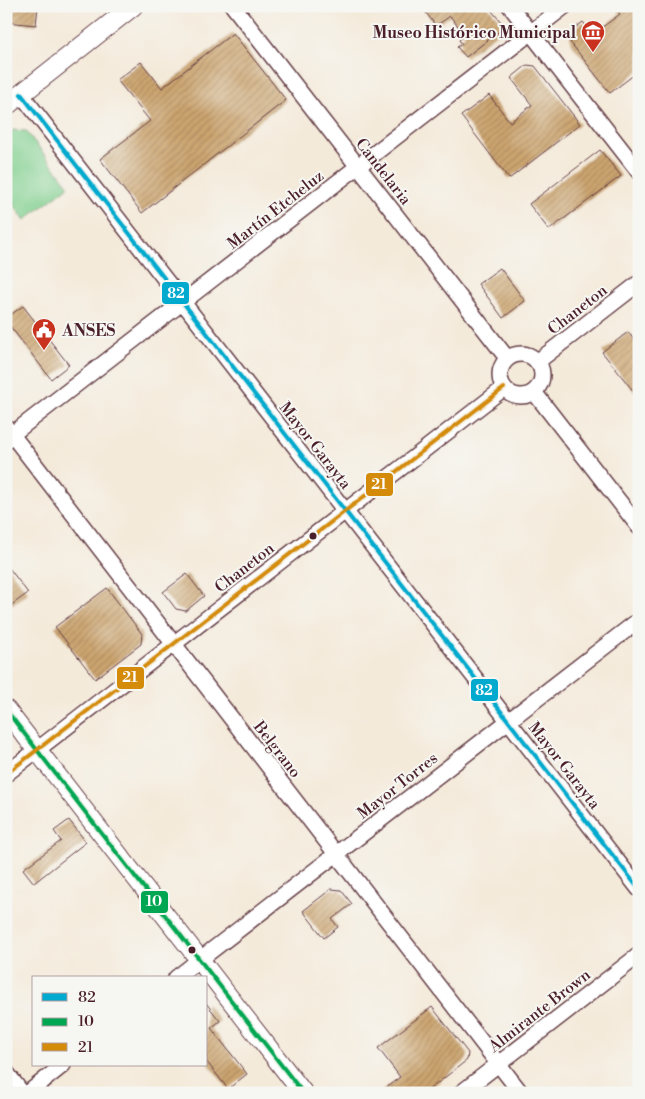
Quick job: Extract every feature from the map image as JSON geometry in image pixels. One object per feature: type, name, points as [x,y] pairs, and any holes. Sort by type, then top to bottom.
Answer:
[{"type":"main road","points":[[6,106],[122,10]]},
{"type":"main road","points":[[6,710],[303,1093]]},
{"type":"street","name":"Candelaria","points":[[233,6],[508,358]]},
{"type":"street","points":[[510,6],[639,172]]},
{"type":"street","name":"Martín Etcheluz","points":[[8,434],[183,302],[566,6]]},
{"type":"street","name":"Mayor Garayta","points":[[21,94],[639,889]]},
{"type":"street","name":"Chaneton","points":[[537,362],[639,283]]},
{"type":"street","points":[[520,354],[526,355],[537,362],[542,374],[538,387],[534,392],[514,396],[500,382],[500,369],[508,358],[520,354]]},
{"type":"street","name":"Chaneton","points":[[6,774],[504,388]]},
{"type":"street","points":[[534,392],[639,527]]},
{"type":"street","name":"Belgrano","points":[[8,434],[174,644],[521,1093]]},
{"type":"street","name":"Mayor Torres","points":[[179,976],[639,620]]},
{"type":"street","name":"Almirante Brown","points":[[461,1093],[639,955]]},
{"type":"street","points":[[28,1093],[62,1066]]},
{"type":"street","points":[[6,1072],[22,1093]]},
{"type":"green space","points":[[13,130],[26,131],[69,186],[25,220],[6,195],[6,135]]},
{"type":"building","points":[[6,6],[38,6],[36,25],[6,22]]},
{"type":"building","points":[[421,6],[488,6],[501,22],[501,30],[466,57],[457,47],[462,44],[459,40],[465,35],[450,16],[436,26]]},
{"type":"building","points":[[614,6],[639,6],[639,71],[610,93],[570,42],[571,31],[583,22],[593,34],[620,14]]},
{"type":"building","points":[[233,33],[286,100],[142,213],[100,159],[150,121],[117,80],[141,62],[162,88]]},
{"type":"building","points":[[527,65],[535,66],[580,124],[509,179],[461,116],[489,95],[510,122],[532,105],[511,78]]},
{"type":"building","points":[[600,150],[621,176],[549,230],[529,204]]},
{"type":"building","points":[[500,268],[525,301],[503,318],[478,284]]},
{"type":"building","name":"ANSES","points":[[23,306],[69,365],[51,379],[6,321],[6,318]]},
{"type":"building","points":[[628,332],[639,346],[639,398],[602,352]]},
{"type":"building","points":[[6,564],[28,593],[6,609]]},
{"type":"building","points":[[187,574],[204,596],[186,611],[176,609],[163,592]]},
{"type":"building","points":[[107,588],[142,634],[141,644],[95,679],[55,627]]},
{"type":"building","points":[[69,820],[86,842],[34,883],[23,869],[61,841],[54,831]]},
{"type":"building","points":[[331,889],[341,890],[352,904],[332,919],[338,927],[324,938],[303,911]]},
{"type":"building","points":[[208,1006],[220,1021],[211,1028],[247,1074],[228,1089],[208,1064]]},
{"type":"building","points":[[432,1007],[468,1053],[467,1060],[425,1093],[379,1093],[400,1077],[378,1048]]},
{"type":"transit line","name":"82","points":[[21,94],[639,889]]},
{"type":"transit line","name":"21","points":[[6,774],[504,388]]},
{"type":"transit line","name":"10","points":[[6,710],[303,1093]]},
{"type":"place","name":"Museo Histórico Municipal","points":[[593,53]]},
{"type":"place","name":"ANSES","points":[[44,351]]}]
